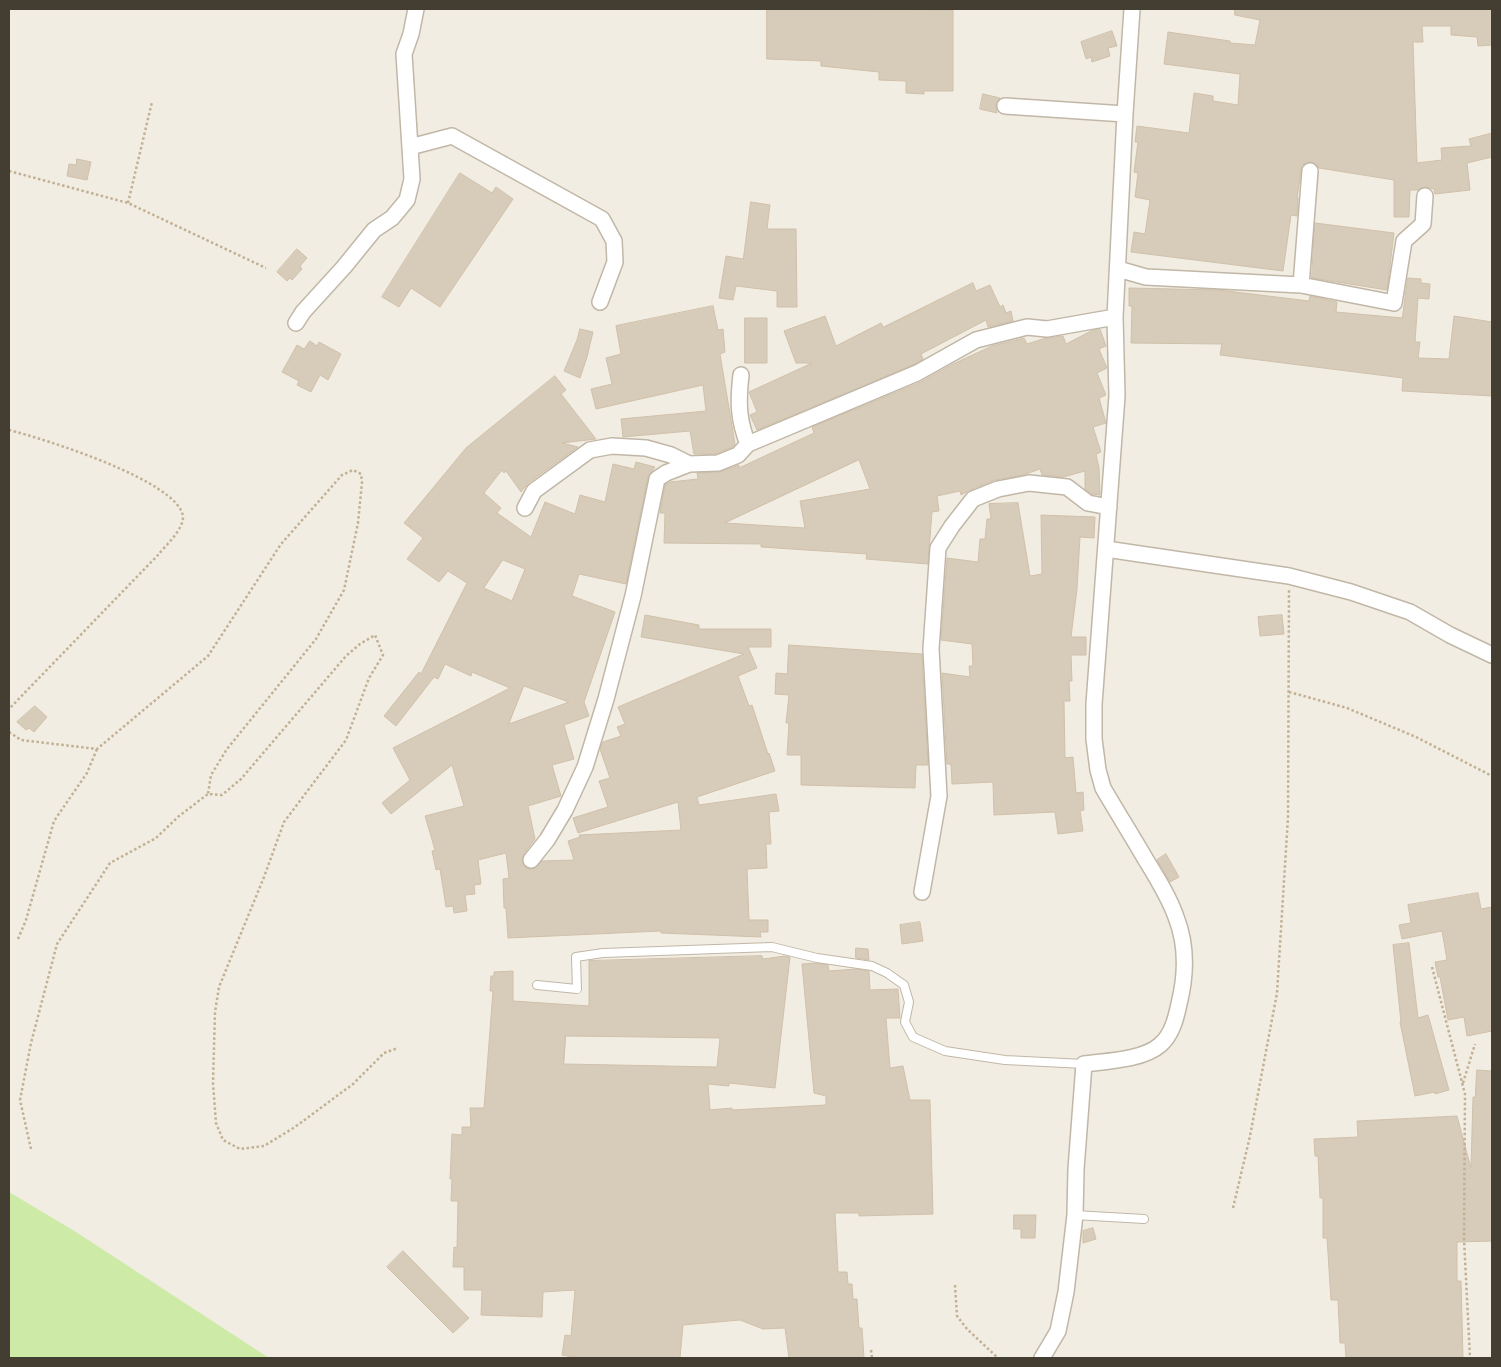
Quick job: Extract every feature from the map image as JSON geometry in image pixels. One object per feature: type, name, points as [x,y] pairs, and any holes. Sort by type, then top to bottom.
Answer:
[{"type":"street","points":[[296,324],[303,312],[344,268],[374,230],[392,218],[406,200],[412,179],[404,54],[411,34],[416,9]]},
{"type":"street","points":[[1042,1358],[1058,1331],[1066,1292],[1075,1215],[1076,1169],[1084,1064],[1142,1054],[1160,1046],[1174,1023],[1182,992],[1185,966],[1177,918],[1161,886],[1103,788],[1098,770],[1094,739],[1094,704],[1117,396],[1116,317],[1125,114],[1132,9]]},
{"type":"street","points":[[1005,106],[1125,114]]},
{"type":"street","points":[[410,147],[452,136],[602,219],[614,241],[615,262],[600,302]]},
{"type":"street","points":[[1301,285],[1310,171]]},
{"type":"street","points":[[1118,269],[1146,277],[1301,285],[1394,303],[1404,241],[1423,224],[1425,196]]},
{"type":"street","points":[[531,860],[547,840],[565,810],[585,767],[606,699],[633,596],[657,479],[666,473],[689,464],[718,463],[738,455],[748,444],[917,373],[976,340],[1027,327],[1047,329],[1116,317]]},
{"type":"street","points":[[741,376],[738,398],[741,427],[748,444]]},
{"type":"street","points":[[525,508],[534,490],[590,450],[612,446],[646,448],[671,455],[689,464]]},
{"type":"street","points":[[922,892],[939,796],[932,649],[938,548],[973,499],[998,489],[1029,484],[1067,487],[1088,504],[1109,507]]},
{"type":"street","points":[[1106,549],[1289,576],[1351,592],[1410,612],[1450,635],[1492,654]]},
{"type":"lane","points":[[537,985],[577,989],[576,957],[603,953],[772,947],[817,958],[872,966],[887,973],[904,985],[909,1002],[905,1022],[913,1036],[945,1051],[1005,1060],[1084,1064]]},
{"type":"lane","points":[[1075,1215],[1144,1219]]},
{"type":"path","points":[[128,203],[152,102]]},
{"type":"path","points":[[9,171],[128,203],[266,268]]},
{"type":"path","points":[[9,430],[83,454],[138,476],[169,496],[182,515],[181,525],[158,555],[9,709]]},
{"type":"path","points":[[18,939],[26,920],[54,821],[87,773],[97,749],[208,656],[281,544],[342,476],[353,470],[361,474],[362,482],[358,523],[344,590],[316,639],[226,749],[211,775],[208,794]]},
{"type":"path","points":[[1233,1208],[1250,1136],[1277,993],[1288,817],[1289,576]]},
{"type":"path","points":[[31,1148],[20,1100],[30,1043],[57,944],[110,863],[156,838],[208,794],[222,795],[241,779],[346,656],[360,644],[375,635],[383,655],[369,678],[352,727],[346,740],[284,822],[220,987],[215,1012],[213,1083],[216,1123],[223,1140],[240,1149],[264,1146],[295,1127],[353,1084],[384,1053],[398,1048]]},
{"type":"path","points":[[1289,692],[1347,708],[1416,738],[1492,776]]},
{"type":"path","points":[[9,732],[20,740],[97,749]]},
{"type":"path","points":[[1432,967],[1465,1094],[1464,1238],[1470,1358]]},
{"type":"path","points":[[1462,1084],[1475,1044]]},
{"type":"path","points":[[955,1286],[957,1316],[967,1329],[998,1358]]},
{"type":"path","points":[[871,1350],[872,1358]]},
{"type":"green space","points":[[9,1192],[76,1232],[269,1358],[9,1358]]},
{"type":"building","points":[[767,9],[953,10],[953,91],[924,91],[924,94],[906,93],[906,81],[879,80],[879,72],[821,66],[821,61],[767,59]]},
{"type":"building","points":[[1235,9],[1492,9],[1492,45],[1478,46],[1477,37],[1451,35],[1451,26],[1422,26],[1423,42],[1413,42],[1417,163],[1442,160],[1441,148],[1471,146],[1469,139],[1492,133],[1492,157],[1467,163],[1470,190],[1435,194],[1434,189],[1426,187],[1410,190],[1409,217],[1394,217],[1394,180],[1319,168],[1316,164],[1310,162],[1302,165],[1297,198],[1297,216],[1291,215],[1283,271],[1131,252],[1134,232],[1145,234],[1150,200],[1135,197],[1138,173],[1134,172],[1138,142],[1135,142],[1137,126],[1189,133],[1194,93],[1213,96],[1213,101],[1238,105],[1240,74],[1164,64],[1168,32],[1230,41],[1230,43],[1255,45],[1260,20],[1235,15]]},
{"type":"building","points":[[1112,31],[1117,46],[1108,48],[1110,56],[1092,62],[1091,57],[1086,59],[1081,42]]},
{"type":"building","points":[[983,94],[1000,98],[996,105],[997,113],[980,109]]},
{"type":"building","points":[[77,159],[91,162],[87,180],[67,176],[69,164],[76,165]]},
{"type":"building","points":[[460,173],[492,193],[496,187],[513,199],[440,307],[411,288],[399,307],[382,297]]},
{"type":"building","points":[[751,202],[770,205],[767,229],[796,229],[797,307],[777,307],[777,291],[736,286],[733,300],[719,298],[726,256],[743,259]]},
{"type":"building","points":[[1315,223],[1394,233],[1387,290],[1312,278]]},
{"type":"building","points":[[297,249],[307,258],[300,266],[302,269],[292,280],[290,278],[287,281],[277,272]]},
{"type":"building","points":[[1408,278],[1421,279],[1421,283],[1430,284],[1429,299],[1418,298],[1415,342],[1420,342],[1418,358],[1449,359],[1454,316],[1492,322],[1492,396],[1402,391],[1403,378],[1220,355],[1222,344],[1131,343],[1132,306],[1129,306],[1129,288],[1219,290],[1309,301],[1310,296],[1337,302],[1336,312],[1402,318]]},
{"type":"building","points":[[973,283],[976,291],[990,285],[1000,307],[1003,305],[1006,313],[1011,311],[1013,321],[988,327],[986,320],[921,354],[923,359],[913,365],[757,430],[750,415],[757,412],[749,392],[812,363],[796,363],[784,331],[825,316],[836,346],[881,323],[883,327]]},
{"type":"building","points":[[713,306],[718,330],[723,329],[725,352],[720,354],[735,444],[733,447],[716,454],[694,454],[690,431],[623,437],[621,419],[706,411],[703,385],[596,409],[591,389],[612,384],[606,358],[621,354],[616,326]]},
{"type":"building","points":[[745,318],[767,318],[767,363],[745,363]]},
{"type":"building","points":[[580,329],[593,332],[580,378],[564,371]]},
{"type":"building","points":[[1100,329],[1106,346],[1099,349],[1107,368],[1097,373],[1106,395],[1099,398],[1106,423],[1093,427],[1101,452],[1096,454],[1099,468],[1100,495],[1092,494],[1085,489],[1085,471],[1063,477],[1042,475],[1040,469],[1023,475],[995,480],[961,495],[960,491],[937,496],[939,511],[932,512],[928,564],[866,559],[867,554],[761,547],[761,544],[664,543],[665,513],[660,513],[665,485],[670,482],[698,479],[697,473],[719,472],[739,465],[739,468],[814,433],[812,427],[921,382],[953,364],[992,346],[1024,338],[1027,344],[1046,338],[1063,336],[1066,344],[1093,330]],"holes":[[[859,460],[870,489],[800,501],[805,528],[725,523]]]},
{"type":"building","points":[[310,341],[317,346],[319,342],[341,354],[328,380],[320,375],[311,392],[297,385],[299,381],[282,372],[297,345],[304,349]]},
{"type":"building","points":[[555,376],[566,390],[561,394],[596,439],[562,443],[578,447],[528,483],[521,492],[506,471],[504,473],[502,470],[484,493],[501,508],[497,513],[531,537],[545,502],[575,514],[580,495],[605,502],[613,464],[634,469],[636,462],[655,467],[648,477],[626,584],[579,574],[572,596],[615,612],[584,702],[589,716],[564,725],[574,759],[552,765],[561,796],[528,806],[535,839],[523,855],[522,863],[526,868],[535,868],[542,861],[574,860],[568,841],[580,837],[579,835],[681,830],[678,802],[578,833],[573,818],[608,807],[599,781],[610,778],[600,749],[603,742],[621,736],[617,727],[625,724],[618,707],[744,654],[641,637],[645,615],[699,625],[699,629],[771,629],[771,647],[748,647],[757,668],[738,676],[749,706],[752,705],[775,771],[697,797],[699,805],[776,794],[779,811],[769,812],[771,844],[766,844],[767,868],[747,869],[749,920],[768,920],[768,932],[760,932],[761,937],[661,933],[661,931],[508,938],[503,879],[509,878],[506,853],[478,860],[481,884],[474,885],[475,894],[465,895],[467,911],[454,913],[453,906],[446,907],[440,869],[436,870],[432,851],[435,850],[425,816],[464,806],[452,765],[391,814],[382,803],[410,780],[393,748],[510,688],[472,672],[471,676],[445,664],[438,679],[434,677],[396,726],[384,716],[419,672],[421,674],[467,583],[448,571],[439,582],[407,559],[423,538],[404,523],[466,448]],"holes":[[[503,560],[525,569],[512,601],[484,588]],[[524,686],[569,702],[509,724]]]},
{"type":"building","points":[[1018,503],[1030,576],[1042,574],[1041,515],[1095,517],[1094,538],[1080,537],[1077,589],[1071,637],[1086,637],[1086,655],[1071,655],[1072,681],[1069,681],[1070,701],[1064,701],[1065,758],[1073,757],[1076,793],[1083,792],[1084,810],[1080,811],[1083,831],[1058,834],[1055,812],[994,815],[993,782],[952,784],[951,764],[947,764],[942,673],[970,677],[969,666],[973,666],[972,644],[941,640],[947,558],[978,562],[980,539],[985,539],[987,519],[991,519],[989,504]]},
{"type":"building","points":[[1282,615],[1284,634],[1260,636],[1258,617]]},
{"type":"building","points":[[789,645],[922,654],[928,765],[916,765],[915,788],[801,785],[801,755],[787,755],[789,723],[786,723],[789,695],[775,694],[776,673],[787,674]]},
{"type":"building","points":[[35,706],[47,717],[34,732],[29,728],[26,730],[17,722]]},
{"type":"building","points":[[1166,854],[1179,877],[1170,882],[1157,860]]},
{"type":"building","points":[[1478,893],[1481,909],[1492,907],[1492,1031],[1467,1036],[1464,1017],[1448,1020],[1440,977],[1438,977],[1435,962],[1447,960],[1442,931],[1402,939],[1399,925],[1411,923],[1408,905]]},
{"type":"building","points":[[920,922],[923,941],[902,944],[900,925]]},
{"type":"building","points":[[1409,943],[1418,1018],[1428,1015],[1449,1090],[1435,1094],[1435,1092],[1415,1096],[1400,1022],[1393,945]]},
{"type":"building","points":[[856,948],[868,949],[869,960],[856,958]]},
{"type":"building","points":[[762,956],[763,959],[790,957],[775,1088],[729,1083],[729,1086],[708,1084],[710,1110],[826,1105],[826,1096],[814,1093],[802,964],[816,963],[828,965],[829,971],[856,969],[869,971],[870,990],[898,989],[900,1018],[886,1018],[890,1068],[903,1066],[910,1100],[930,1100],[933,1214],[859,1216],[859,1213],[835,1213],[838,1272],[847,1272],[848,1284],[852,1284],[853,1299],[857,1299],[859,1328],[862,1328],[864,1358],[789,1358],[785,1328],[763,1329],[740,1320],[683,1325],[680,1358],[579,1358],[562,1355],[565,1335],[571,1336],[575,1290],[543,1292],[542,1317],[481,1315],[482,1290],[464,1290],[464,1267],[453,1267],[454,1247],[457,1248],[458,1201],[451,1201],[452,1179],[450,1179],[452,1134],[462,1135],[462,1127],[471,1127],[470,1108],[484,1108],[493,991],[490,991],[491,976],[494,976],[494,972],[513,971],[513,1001],[589,1006],[589,961]],"holes":[[[566,1036],[720,1038],[717,1067],[564,1064]]]},
{"type":"building","points":[[1477,1070],[1492,1071],[1492,1241],[1457,1242],[1457,1281],[1461,1281],[1463,1358],[1346,1358],[1345,1343],[1340,1343],[1338,1300],[1331,1300],[1327,1238],[1323,1238],[1323,1198],[1320,1198],[1318,1156],[1315,1156],[1314,1139],[1358,1137],[1357,1121],[1457,1116],[1471,1168],[1473,1097],[1475,1097]]},
{"type":"building","points":[[1014,1215],[1036,1215],[1035,1238],[1021,1238],[1021,1229],[1014,1229]]},
{"type":"building","points":[[1093,1228],[1096,1239],[1083,1243],[1083,1231]]},
{"type":"building","points":[[403,1251],[469,1318],[453,1333],[387,1267]]}]
